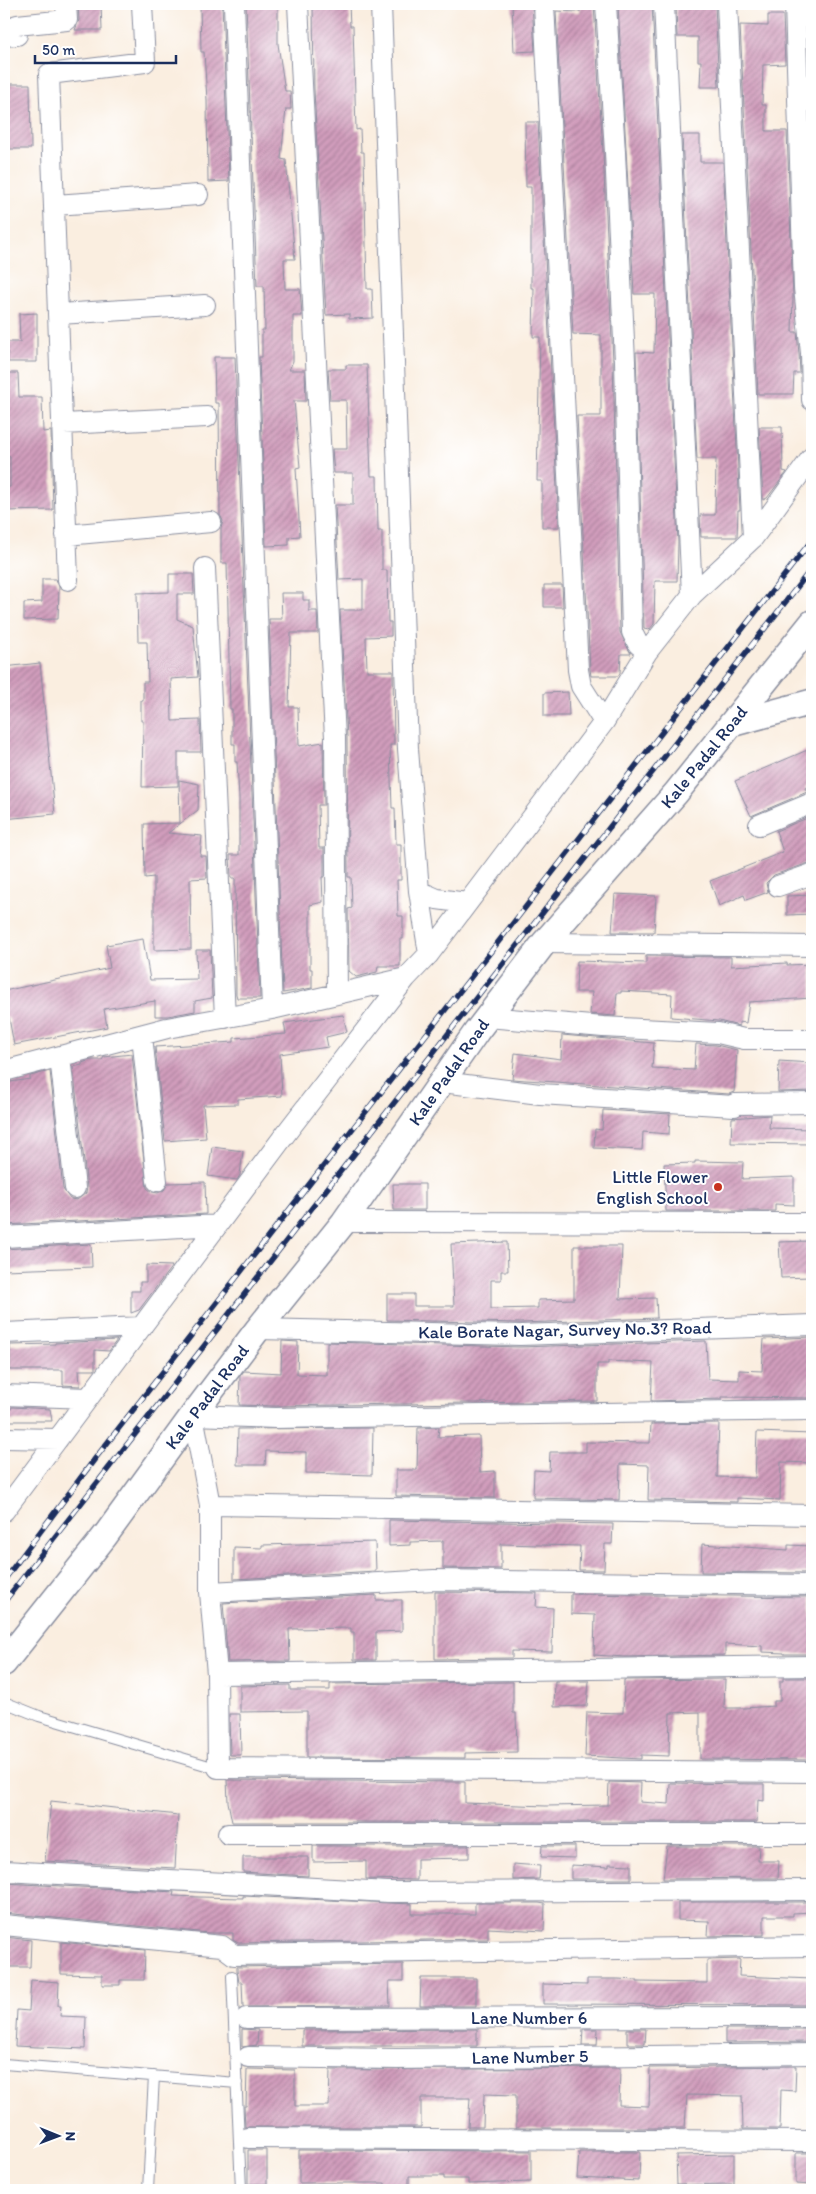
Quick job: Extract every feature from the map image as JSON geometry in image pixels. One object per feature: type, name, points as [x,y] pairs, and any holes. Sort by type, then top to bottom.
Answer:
[{"type":"street","points":[[4,36],[17,35],[17,25],[67,20],[66,4]]},
{"type":"street","points":[[68,580],[49,74],[145,62],[142,4]]},
{"type":"street","points":[[234,4],[272,1009]]},
{"type":"street","points":[[298,4],[335,738],[337,993]]},
{"type":"street","points":[[381,4],[408,749],[419,891],[429,954]]},
{"type":"street","points":[[544,4],[578,670],[581,686],[604,722]]},
{"type":"street","points":[[606,4],[625,361],[632,632],[638,644],[647,652]]},
{"type":"street","points":[[664,4],[692,595]]},
{"type":"street","points":[[727,4],[753,538]]},
{"type":"street","points":[[795,4],[812,353],[812,400]]},
{"type":"street","points":[[55,205],[198,195]]},
{"type":"street","points":[[59,314],[205,305]]},
{"type":"street","points":[[63,424],[207,417]]},
{"type":"street","points":[[5,1508],[406,978],[429,954],[604,722],[647,652],[692,595],[753,538],[812,457]]},
{"type":"street","points":[[66,535],[211,522]]},
{"type":"street","points":[[205,568],[225,1018]]},
{"type":"street","name":"Kale Padal Road","points":[[4,1663],[105,1536],[192,1415],[258,1329],[344,1222],[487,1017],[544,943],[676,793],[812,623]]},
{"type":"street","points":[[731,724],[812,702]]},
{"type":"street","points":[[759,825],[812,803]]},
{"type":"street","points":[[778,886],[812,874]]},
{"type":"street","points":[[419,891],[436,899],[467,904]]},
{"type":"street","points":[[544,943],[812,946]]},
{"type":"street","points":[[4,1071],[142,1035],[272,1009],[406,978]]},
{"type":"street","points":[[487,1017],[603,1027],[718,1033],[744,1039],[812,1039]]},
{"type":"street","points":[[142,1035],[157,1181]]},
{"type":"street","points":[[60,1056],[75,1188]]},
{"type":"street","points":[[442,1082],[540,1094],[734,1106],[735,1104],[812,1103]]},
{"type":"street","points":[[344,1222],[812,1223]]},
{"type":"street","points":[[4,1237],[218,1225]]},
{"type":"street","name":"Kale Borate Nagar, Survey No.3? Road","points":[[258,1329],[520,1335],[812,1325]]},
{"type":"street","points":[[4,1333],[142,1327]]},
{"type":"street","points":[[4,1395],[88,1398]]},
{"type":"street","points":[[812,1410],[275,1418],[192,1415],[210,1505],[210,1592],[217,1674],[218,1768],[812,1772]]},
{"type":"street","points":[[4,1438],[58,1439]]},
{"type":"street","points":[[210,1505],[812,1515]]},
{"type":"street","points":[[210,1592],[434,1580],[812,1585]]},
{"type":"street","points":[[217,1674],[812,1666]]},
{"type":"street","points":[[228,1834],[812,1834]]},
{"type":"street","points":[[4,1871],[388,1892],[812,1890]]},
{"type":"street","points":[[4,1924],[222,1946],[234,1955],[812,1946]]},
{"type":"street","name":"Lane Number 6","points":[[246,2018],[812,2017]]},
{"type":"street","name":"Lane Number 5","points":[[248,2057],[397,2059],[812,2054]]},
{"type":"street","points":[[248,2138],[812,2140]]},
{"type":"lane","points":[[4,1702],[39,1716],[209,1766]]},
{"type":"lane","points":[[232,1976],[241,2190]]},
{"type":"lane","points":[[4,2064],[237,2083]]},
{"type":"lane","points":[[148,2190],[154,2076]]},
{"type":"building","points":[[78,4],[101,4],[102,30],[75,30],[79,20]]},
{"type":"building","points":[[200,4],[222,4],[229,181],[208,182],[207,100],[204,52],[201,52]]},
{"type":"building","points":[[246,4],[278,4],[278,44],[285,91],[290,91],[291,109],[286,109],[281,159],[286,160],[295,259],[284,259],[285,289],[300,289],[302,316],[293,316],[293,361],[289,370],[305,370],[306,401],[294,401],[300,467],[296,468],[300,536],[289,537],[289,545],[266,546],[259,357],[262,357],[262,330],[265,330],[264,286],[257,286]]},
{"type":"building","points":[[313,4],[349,4],[350,26],[353,26],[356,130],[360,129],[361,152],[364,152],[367,289],[372,289],[373,318],[349,319],[349,314],[326,315],[314,90]]},
{"type":"building","points":[[512,4],[532,4],[535,51],[514,52]]},
{"type":"building","points":[[580,4],[594,4],[603,153],[613,361],[620,632],[631,654],[621,654],[620,673],[618,676],[591,676],[590,669],[577,416],[601,416],[601,335],[573,334],[556,11],[580,12]]},
{"type":"building","points":[[618,4],[652,4],[678,542],[677,581],[655,581],[654,624],[649,630],[644,629],[636,352],[654,353],[655,294],[634,294]]},
{"type":"building","points":[[676,4],[715,5],[719,87],[700,87],[701,61],[698,61],[698,37],[677,37]]},
{"type":"building","points":[[768,15],[783,15],[785,64],[763,65],[762,105],[766,105],[766,131],[787,131],[793,296],[792,332],[797,332],[800,373],[794,373],[793,394],[758,394],[740,25],[768,26]]},
{"type":"building","points":[[807,15],[812,15],[812,63],[809,63]]},
{"type":"building","points":[[7,84],[30,84],[31,149],[4,149],[4,117],[8,117]]},
{"type":"building","points":[[525,122],[538,122],[559,527],[542,527],[542,481],[537,481],[540,337],[533,337],[534,288],[531,288],[531,187],[526,187]]},
{"type":"building","points":[[682,135],[700,135],[700,162],[723,162],[740,510],[738,510],[737,537],[701,537],[700,515],[715,515],[716,459],[697,459]]},
{"type":"building","points":[[37,313],[37,362],[8,362],[7,342],[20,342],[19,314]]},
{"type":"building","points":[[214,357],[235,357],[260,998],[237,998],[236,994],[235,878],[231,878],[230,855],[239,855],[239,798],[235,744],[232,744],[232,709],[230,709],[227,563],[221,563],[221,528],[223,521],[220,515],[219,403],[215,403]]},
{"type":"building","points":[[346,365],[367,365],[371,476],[377,476],[378,531],[382,531],[382,570],[387,570],[388,622],[391,622],[391,636],[366,637],[367,671],[393,671],[394,745],[390,745],[392,808],[395,808],[396,844],[401,844],[401,880],[397,880],[398,916],[403,916],[403,939],[400,939],[400,966],[378,966],[377,972],[356,977],[349,971],[348,909],[352,908],[351,877],[348,877],[347,737],[340,610],[363,610],[363,579],[339,580],[335,505],[353,505],[353,473],[334,473],[332,449],[347,449],[346,400],[330,400],[328,369],[346,369]]},
{"type":"building","points":[[4,373],[18,373],[19,397],[42,397],[43,432],[51,431],[53,510],[4,511],[4,487],[10,487],[10,456],[4,457]]},
{"type":"building","points":[[759,427],[782,427],[783,471],[787,472],[767,498],[763,500]]},
{"type":"building","points":[[169,574],[193,574],[194,594],[177,594],[177,619],[193,626],[198,677],[171,679],[172,721],[200,720],[201,752],[178,752],[178,786],[142,787],[143,721],[141,721],[141,700],[143,700],[143,682],[148,682],[147,642],[138,642],[137,593],[169,592]]},
{"type":"building","points":[[42,579],[56,579],[59,587],[58,619],[24,620],[24,603],[42,602]]},
{"type":"building","points":[[544,585],[562,585],[563,607],[544,607]]},
{"type":"building","points":[[281,593],[303,593],[303,600],[309,600],[309,611],[317,611],[318,633],[291,633],[289,707],[298,707],[299,746],[323,742],[324,805],[318,805],[319,848],[324,848],[323,902],[310,905],[310,969],[312,969],[312,988],[283,993],[269,619],[282,619]]},
{"type":"building","points":[[40,663],[55,814],[4,819],[4,667]]},
{"type":"building","points":[[568,692],[569,716],[544,716],[544,693]]},
{"type":"building","points":[[812,748],[812,785],[805,788],[807,792],[751,816],[735,781]]},
{"type":"building","points":[[179,780],[199,784],[198,810],[168,833],[202,836],[200,856],[206,856],[207,878],[190,879],[191,949],[154,950],[154,877],[145,878],[144,824],[180,823]]},
{"type":"building","points":[[812,816],[812,862],[774,875],[766,883],[768,892],[746,900],[744,895],[719,906],[710,881],[783,852],[776,831]]},
{"type":"building","points":[[615,894],[656,896],[654,932],[612,932]]},
{"type":"building","points":[[812,895],[812,914],[787,915],[787,896]]},
{"type":"building","points":[[143,939],[150,980],[197,979],[196,950],[210,950],[212,998],[195,1001],[195,1011],[168,1016],[155,1016],[155,1001],[104,1009],[107,1027],[14,1045],[9,1018],[4,1019],[4,991],[110,968],[106,945]]},
{"type":"building","points":[[646,956],[731,957],[731,966],[787,963],[787,965],[812,964],[812,998],[749,1002],[746,1023],[739,1022],[739,1026],[719,1021],[671,1017],[672,994],[621,991],[621,993],[617,993],[615,1016],[590,1014],[592,992],[576,992],[577,961],[646,963]]},
{"type":"building","points":[[343,1015],[347,1032],[326,1037],[328,1047],[280,1054],[282,1096],[238,1099],[238,1104],[203,1105],[206,1138],[165,1141],[155,1047],[234,1042],[234,1038],[286,1034],[284,1023]]},
{"type":"building","points":[[562,1035],[654,1043],[652,1068],[694,1070],[696,1044],[716,1045],[737,1050],[734,1092],[729,1094],[512,1079],[515,1053],[561,1059]]},
{"type":"building","points":[[132,1054],[147,1188],[152,1192],[158,1193],[164,1190],[168,1183],[205,1182],[206,1214],[4,1225],[4,1083],[30,1079],[30,1076],[50,1071],[63,1189],[70,1199],[77,1200],[86,1193],[87,1187],[73,1067],[91,1060],[102,1060],[104,1057]]},
{"type":"building","points":[[779,1061],[812,1063],[812,1091],[778,1092]]},
{"type":"building","points":[[603,1110],[670,1114],[669,1134],[643,1132],[642,1150],[594,1148],[595,1129],[602,1130]]},
{"type":"building","points":[[770,1115],[769,1128],[812,1129],[812,1144],[731,1143],[732,1118]]},
{"type":"building","points":[[212,1147],[243,1151],[240,1175],[237,1180],[208,1176]]},
{"type":"building","points":[[695,1161],[743,1162],[742,1179],[794,1177],[794,1205],[775,1204],[775,1211],[666,1211],[664,1164],[695,1163]]},
{"type":"building","points":[[393,1184],[425,1184],[425,1210],[394,1210]]},
{"type":"building","points":[[809,1241],[810,1277],[781,1278],[779,1242]]},
{"type":"building","points":[[507,1242],[508,1271],[501,1271],[501,1280],[491,1280],[491,1309],[538,1308],[538,1300],[574,1299],[574,1246],[622,1246],[620,1299],[656,1298],[657,1318],[520,1323],[387,1320],[387,1294],[414,1294],[414,1306],[454,1306],[451,1244]]},
{"type":"building","points":[[91,1244],[92,1267],[4,1270],[4,1249]]},
{"type":"building","points":[[146,1265],[172,1266],[139,1310],[131,1313],[131,1291],[140,1291],[140,1282],[146,1282]]},
{"type":"building","points":[[812,1337],[812,1398],[722,1397],[722,1399],[651,1401],[653,1363],[608,1361],[608,1364],[597,1364],[597,1401],[239,1405],[240,1376],[244,1371],[281,1373],[282,1341],[298,1342],[297,1374],[327,1375],[327,1342],[520,1347],[706,1341],[708,1379],[739,1380],[739,1370],[762,1371],[764,1339]]},
{"type":"building","points":[[117,1340],[109,1351],[95,1350],[95,1370],[79,1370],[80,1386],[63,1385],[63,1370],[10,1370],[10,1345]]},
{"type":"building","points":[[12,1407],[50,1409],[52,1421],[5,1421]]},
{"type":"building","points":[[719,1423],[717,1477],[755,1478],[757,1432],[812,1434],[812,1463],[781,1462],[780,1500],[737,1498],[737,1502],[648,1500],[649,1465],[620,1464],[619,1500],[533,1498],[534,1470],[549,1471],[550,1452],[586,1452],[586,1442],[650,1443],[651,1424]]},
{"type":"building","points":[[439,1427],[438,1437],[479,1436],[480,1472],[495,1471],[495,1498],[396,1496],[396,1470],[417,1470],[418,1428]]},
{"type":"building","points":[[373,1428],[372,1475],[306,1473],[306,1452],[266,1451],[265,1465],[237,1465],[238,1429]]},
{"type":"building","points":[[389,1520],[613,1524],[612,1544],[605,1544],[604,1570],[579,1570],[580,1546],[501,1544],[501,1569],[443,1568],[443,1541],[410,1542],[410,1545],[389,1546]]},
{"type":"building","points":[[375,1542],[376,1571],[234,1579],[234,1547],[262,1548],[262,1545]]},
{"type":"building","points":[[702,1544],[788,1550],[788,1545],[812,1546],[812,1573],[701,1572]]},
{"type":"building","points":[[435,1592],[537,1593],[536,1607],[553,1608],[552,1652],[512,1651],[512,1658],[435,1659]]},
{"type":"building","points":[[571,1594],[812,1597],[812,1654],[762,1652],[762,1646],[725,1644],[725,1655],[625,1657],[594,1655],[595,1615],[571,1614]]},
{"type":"building","points":[[376,1595],[376,1600],[402,1600],[402,1631],[376,1632],[376,1660],[354,1660],[354,1632],[351,1632],[351,1628],[289,1629],[290,1661],[228,1662],[223,1603]]},
{"type":"building","points":[[783,1678],[812,1678],[812,1760],[700,1759],[700,1712],[670,1713],[669,1756],[641,1755],[641,1759],[585,1756],[587,1712],[623,1713],[624,1680],[725,1679],[724,1708],[744,1708],[774,1706],[774,1701],[780,1701],[780,1681],[783,1681]]},
{"type":"building","points":[[555,1681],[589,1681],[587,1706],[554,1707]]},
{"type":"building","points":[[513,1682],[513,1713],[516,1713],[517,1752],[465,1753],[465,1758],[307,1757],[307,1711],[240,1712],[240,1686],[290,1685],[290,1690],[330,1690],[330,1684]]},
{"type":"building","points":[[229,1714],[240,1714],[241,1755],[230,1755]]},
{"type":"building","points":[[227,1780],[465,1782],[465,1803],[546,1806],[608,1805],[609,1782],[641,1783],[640,1802],[669,1804],[670,1783],[764,1784],[764,1801],[758,1800],[757,1822],[232,1822],[228,1802]]},
{"type":"building","points":[[51,1801],[178,1815],[175,1868],[45,1861]]},
{"type":"building","points":[[313,1846],[469,1846],[469,1858],[417,1859],[417,1880],[366,1879],[366,1861],[313,1862]]},
{"type":"building","points":[[542,1846],[575,1846],[575,1858],[541,1857]]},
{"type":"building","points":[[667,1846],[759,1846],[758,1861],[779,1861],[778,1878],[663,1879]]},
{"type":"building","points":[[243,1857],[308,1857],[308,1876],[243,1872]]},
{"type":"building","points":[[513,1864],[540,1866],[539,1879],[513,1880]]},
{"type":"building","points":[[609,1864],[631,1865],[631,1879],[571,1879],[571,1865],[609,1867]]},
{"type":"building","points":[[4,1883],[174,1892],[173,1896],[243,1898],[243,1896],[412,1904],[412,1914],[475,1914],[475,1903],[539,1903],[545,1904],[544,1931],[488,1928],[488,1939],[238,1943],[233,1940],[233,1933],[209,1933],[4,1913]]},
{"type":"building","points":[[678,1902],[812,1902],[812,1912],[793,1913],[793,1916],[764,1916],[764,1935],[708,1936],[709,1921],[678,1920]]},
{"type":"building","points":[[4,1937],[31,1940],[30,1967],[4,1967]]},
{"type":"building","points":[[61,1942],[145,1950],[144,1980],[120,1980],[120,1985],[102,1985],[102,1975],[61,1974]]},
{"type":"building","points":[[740,1959],[739,1976],[812,1979],[812,2005],[543,2004],[543,1984],[587,1985],[587,1979],[707,1983],[707,1960]]},
{"type":"building","points":[[403,1964],[403,1981],[389,1981],[390,2006],[243,2007],[242,1982],[239,1982],[237,1971],[237,1967]]},
{"type":"building","points":[[421,1978],[476,1978],[476,2006],[420,2006]]},
{"type":"building","points":[[31,1980],[59,1982],[58,2006],[61,2006],[60,2016],[86,2017],[85,2049],[15,2046],[17,2010],[29,2011]]},
{"type":"building","points":[[242,2029],[258,2030],[257,2045],[242,2047]]},
{"type":"building","points":[[477,2029],[477,2046],[302,2046],[302,2030]]},
{"type":"building","points":[[583,2029],[598,2029],[597,2045],[582,2045]]},
{"type":"building","points":[[627,2029],[646,2029],[645,2044],[627,2044]]},
{"type":"building","points":[[725,2029],[812,2029],[812,2042],[725,2043]]},
{"type":"building","points":[[796,2066],[795,2091],[781,2090],[780,2129],[743,2129],[742,2096],[687,2095],[685,2128],[516,2128],[516,2095],[484,2094],[483,2127],[468,2127],[470,2098],[421,2098],[421,2127],[245,2127],[244,2106],[246,2106],[247,2069],[295,2070],[295,2106],[329,2106],[330,2070],[620,2068],[619,2105],[649,2106],[650,2068]]},
{"type":"building","points":[[248,2150],[267,2150],[267,2184],[248,2184]]},
{"type":"building","points":[[299,2150],[531,2151],[531,2182],[468,2184],[468,2179],[444,2179],[444,2176],[409,2176],[409,2187],[385,2187],[385,2183],[299,2183]]},
{"type":"building","points":[[579,2152],[640,2152],[639,2181],[577,2178]]},
{"type":"building","points":[[796,2153],[812,2153],[812,2185],[796,2184]]},
{"type":"building","points":[[734,2154],[734,2184],[677,2185],[676,2155]]},
{"type":"railway","points":[[4,1580],[94,1460],[812,540]]},
{"type":"railway","points":[[4,1602],[812,568]]},
{"type":"place","name":"Little Flower English School","points":[[718,1187]]}]
